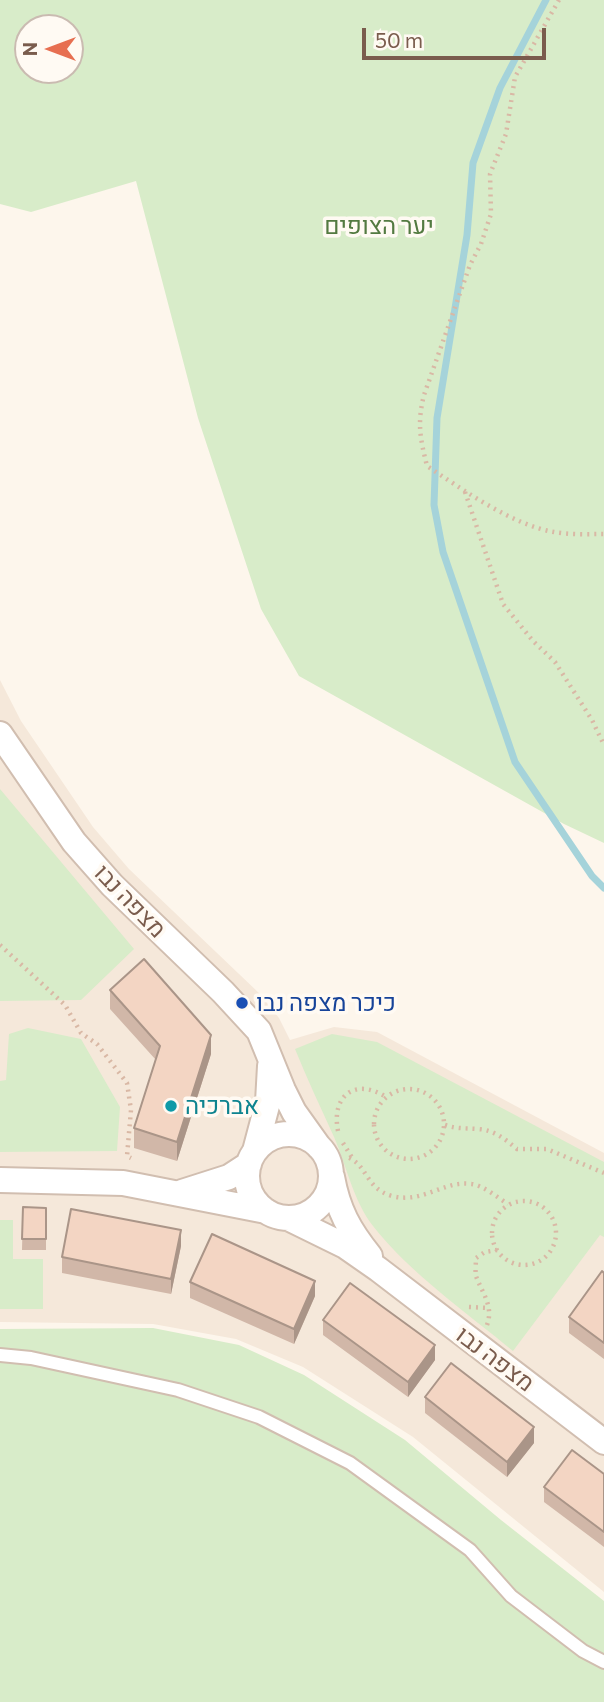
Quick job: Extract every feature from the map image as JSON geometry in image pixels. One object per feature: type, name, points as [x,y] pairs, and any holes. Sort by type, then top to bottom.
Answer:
[{"type":"street","name":"מצפה נבו","points":[[3,745],[74,842],[148,921],[242,1011],[259,1031],[271,1058],[275,1076],[294,1112],[319,1147]]},
{"type":"street","points":[[265,1212],[256,1203],[247,1178],[268,1102],[271,1058]]},
{"type":"street","points":[[0,1180],[123,1183],[290,1219],[314,1210],[324,1199],[330,1186],[331,1172],[327,1158],[319,1147],[307,1138],[294,1134],[279,1135],[266,1141],[229,1177],[175,1194]]},
{"type":"street","name":"מצפה נבו","points":[[331,1172],[337,1203],[343,1217],[359,1243],[386,1276]]},
{"type":"street","name":"מצפה נבו","points":[[290,1219],[345,1246],[604,1443]]},
{"type":"lane","points":[[0,1355],[30,1358],[178,1390],[259,1417],[327,1451],[350,1463],[470,1550],[511,1597],[583,1651],[604,1661]]},
{"type":"path","points":[[559,0],[515,77],[506,134],[490,174],[491,214],[465,278],[424,395],[418,416],[419,435],[427,466],[464,491],[534,526],[554,533],[604,534]]},
{"type":"path","points":[[464,491],[503,604],[533,641],[555,662],[592,720],[604,745]]},
{"type":"path","points":[[0,945],[65,1005],[81,1033],[97,1044],[127,1083],[131,1110],[130,1133]]},
{"type":"path","points":[[418,1090],[438,1103],[443,1113],[444,1125],[437,1147],[417,1159],[406,1160],[385,1150],[374,1129],[374,1118],[378,1106],[386,1097],[396,1091],[418,1090]]},
{"type":"path","points":[[386,1097],[377,1091],[349,1091],[342,1097],[336,1122],[340,1138],[375,1188],[407,1199],[437,1192],[453,1184],[473,1184],[508,1205]]},
{"type":"path","points":[[444,1125],[459,1130],[480,1129],[501,1135],[517,1149],[547,1149],[604,1172]]},
{"type":"path","points":[[319,1147],[354,1160]]},
{"type":"path","points":[[519,1201],[539,1204],[554,1220],[556,1241],[552,1251],[544,1259],[524,1265],[504,1258],[497,1250],[493,1240],[495,1220],[508,1205],[519,1201]]},
{"type":"path","points":[[480,1347],[490,1317],[487,1294],[476,1274],[476,1258],[485,1252],[497,1250]]},
{"type":"shaded area","points":[[0,680],[21,721],[93,827],[129,869],[260,994],[279,1018],[290,1040],[334,1027],[377,1032],[604,1153],[604,1592],[413,1437],[303,1367],[236,1339],[153,1324],[0,1322]]},
{"type":"green space","name":"יער הצופים","points":[[0,0],[604,0],[604,843],[564,824],[299,676],[261,609],[198,418],[136,181],[31,212],[0,204]]},
{"type":"green space","points":[[0,789],[134,949],[81,1000],[0,1001]]},
{"type":"green space","points":[[28,1028],[81,1039],[120,1107],[117,1151],[0,1152],[0,1081],[6,1080],[9,1034]]},
{"type":"green space","points":[[332,1034],[377,1042],[604,1162],[604,1237],[600,1235],[513,1351],[421,1276],[366,1216],[295,1049]]},
{"type":"green space","points":[[0,1220],[13,1220],[13,1259],[43,1259],[43,1309],[0,1309]]},
{"type":"green space","points":[[153,1328],[239,1345],[304,1375],[405,1440],[604,1601],[604,1702],[0,1702],[0,1329]]},
{"type":"building","name":"אברכיה","points":[[144,959],[211,1035],[177,1142],[134,1128],[160,1046],[110,990]]},
{"type":"building","points":[[23,1207],[46,1208],[46,1239],[22,1239]]},
{"type":"building","points":[[71,1209],[181,1230],[171,1279],[62,1257]]},
{"type":"building","points":[[212,1234],[315,1281],[294,1329],[190,1282]]},
{"type":"building","points":[[602,1271],[604,1273],[604,1343],[569,1317]]},
{"type":"building","points":[[350,1283],[435,1345],[408,1382],[323,1320]]},
{"type":"building","points":[[451,1363],[534,1427],[507,1462],[425,1397]]},
{"type":"building","points":[[572,1450],[604,1474],[604,1532],[544,1487]]},
{"type":"waterway","points":[[546,0],[500,88],[473,163],[467,235],[437,418],[434,505],[443,552],[515,762],[592,876],[604,888]]},
{"type":"place","name":"כיכר מצפה נבו","points":[[242,1003]]},
{"type":"place","name":"אברכיה","points":[[171,1106]]}]
